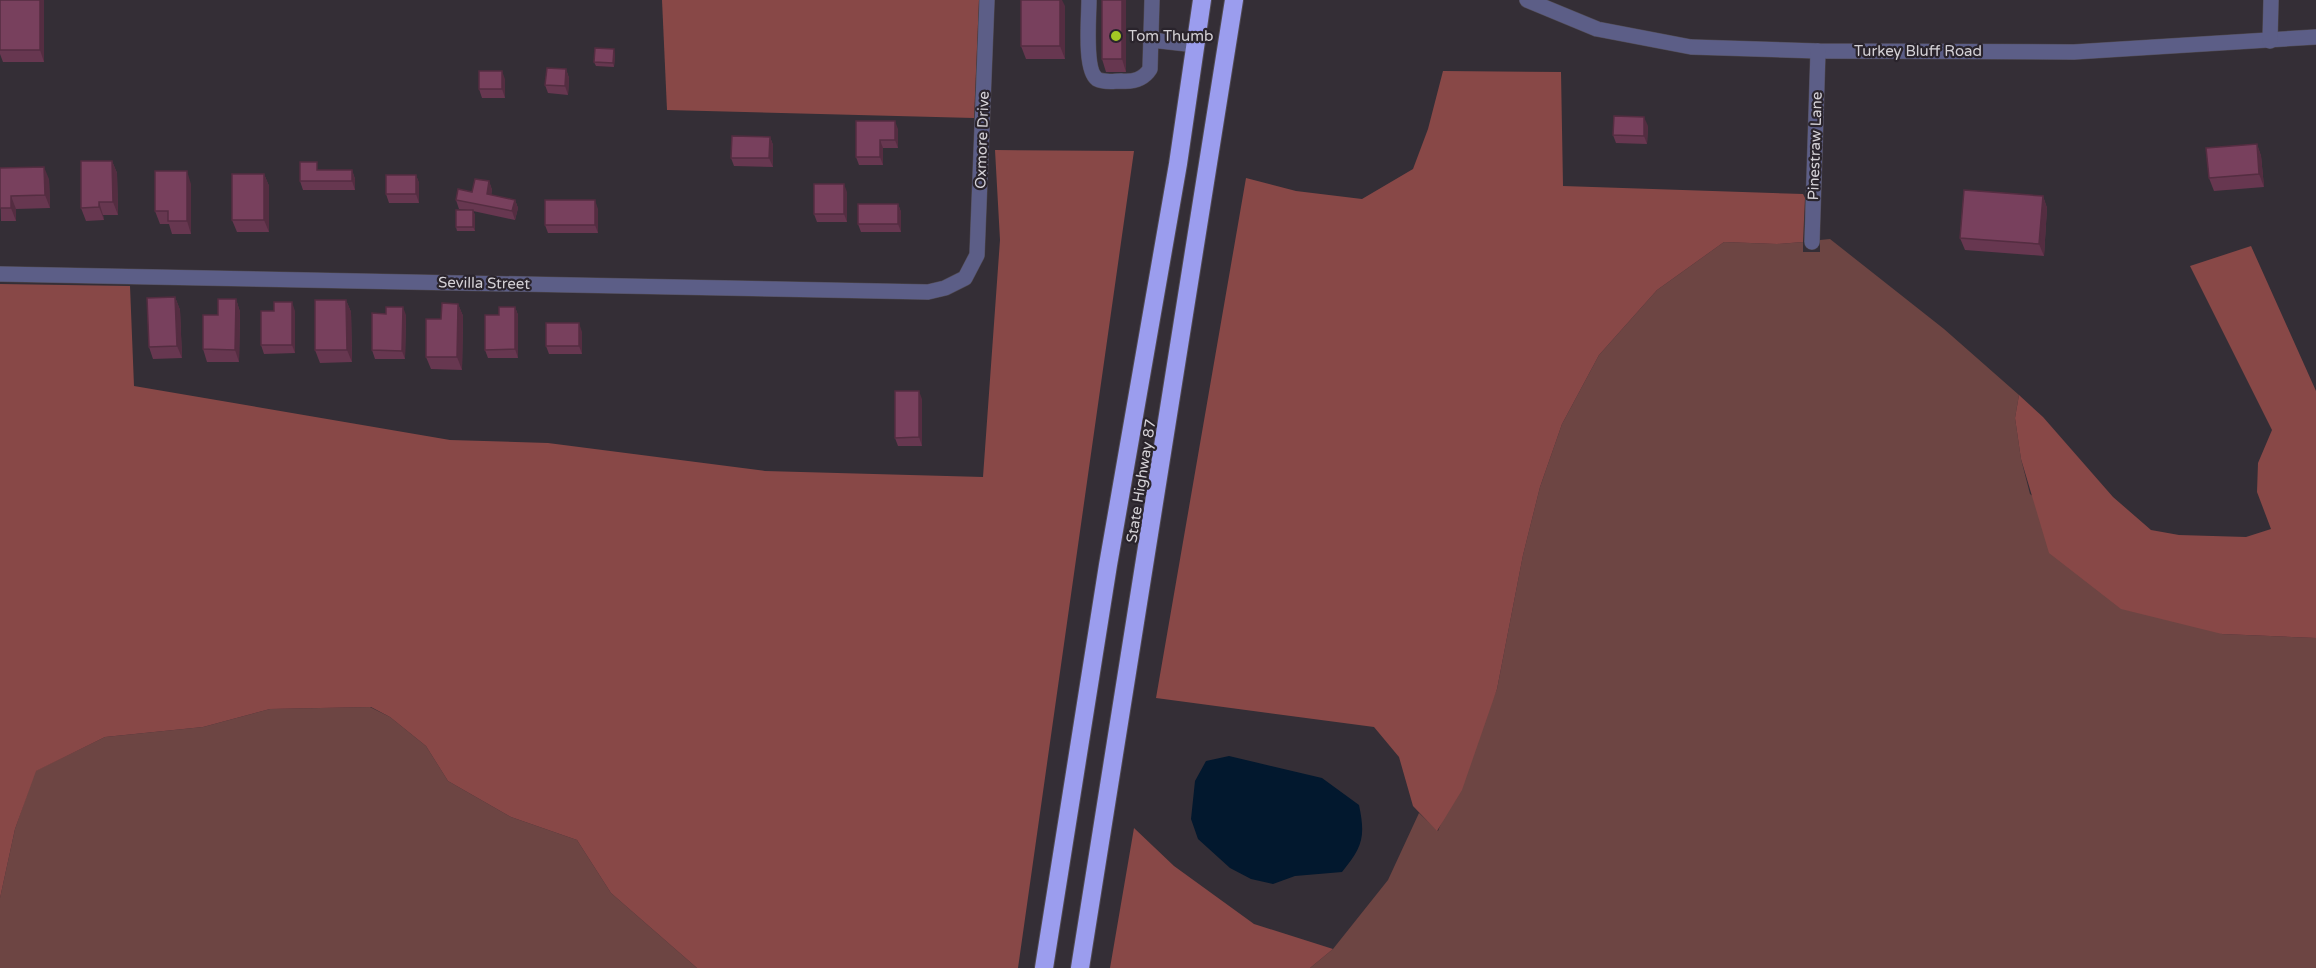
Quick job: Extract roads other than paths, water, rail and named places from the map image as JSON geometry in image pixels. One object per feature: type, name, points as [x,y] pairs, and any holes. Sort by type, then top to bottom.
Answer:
[{"type":"highway","points":[[1044,968],[1108,565],[1178,164],[1202,0]]},
{"type":"highway","name":"State Highway 87","points":[[1080,968],[1234,0]]},
{"type":"street","name":"Oxmore Drive","points":[[965,278],[977,255],[987,0]]},
{"type":"street","points":[[1089,0],[1091,73],[1102,81],[1131,82],[1142,77],[1150,69],[1152,0]]},
{"type":"street","name":"Turkey Bluff Road","points":[[1527,0],[1597,29],[1691,47],[1818,51],[2074,52],[2316,38]]},
{"type":"street","points":[[2270,41],[2271,0]]},
{"type":"street","points":[[1151,40],[1196,45]]},
{"type":"street","name":"Pinestraw Lane","points":[[1812,242],[1818,51]]},
{"type":"street","name":"Sevilla Street","points":[[0,274],[928,292],[945,288],[965,278]]},
{"type":"water","points":[[1229,756],[1322,778],[1359,805],[1362,826],[1361,842],[1342,872],[1295,876],[1273,884],[1251,879],[1230,868],[1198,839],[1191,819],[1195,781],[1206,761]]},
{"type":"place","name":"Tom Thumb","points":[[1116,36]]}]
